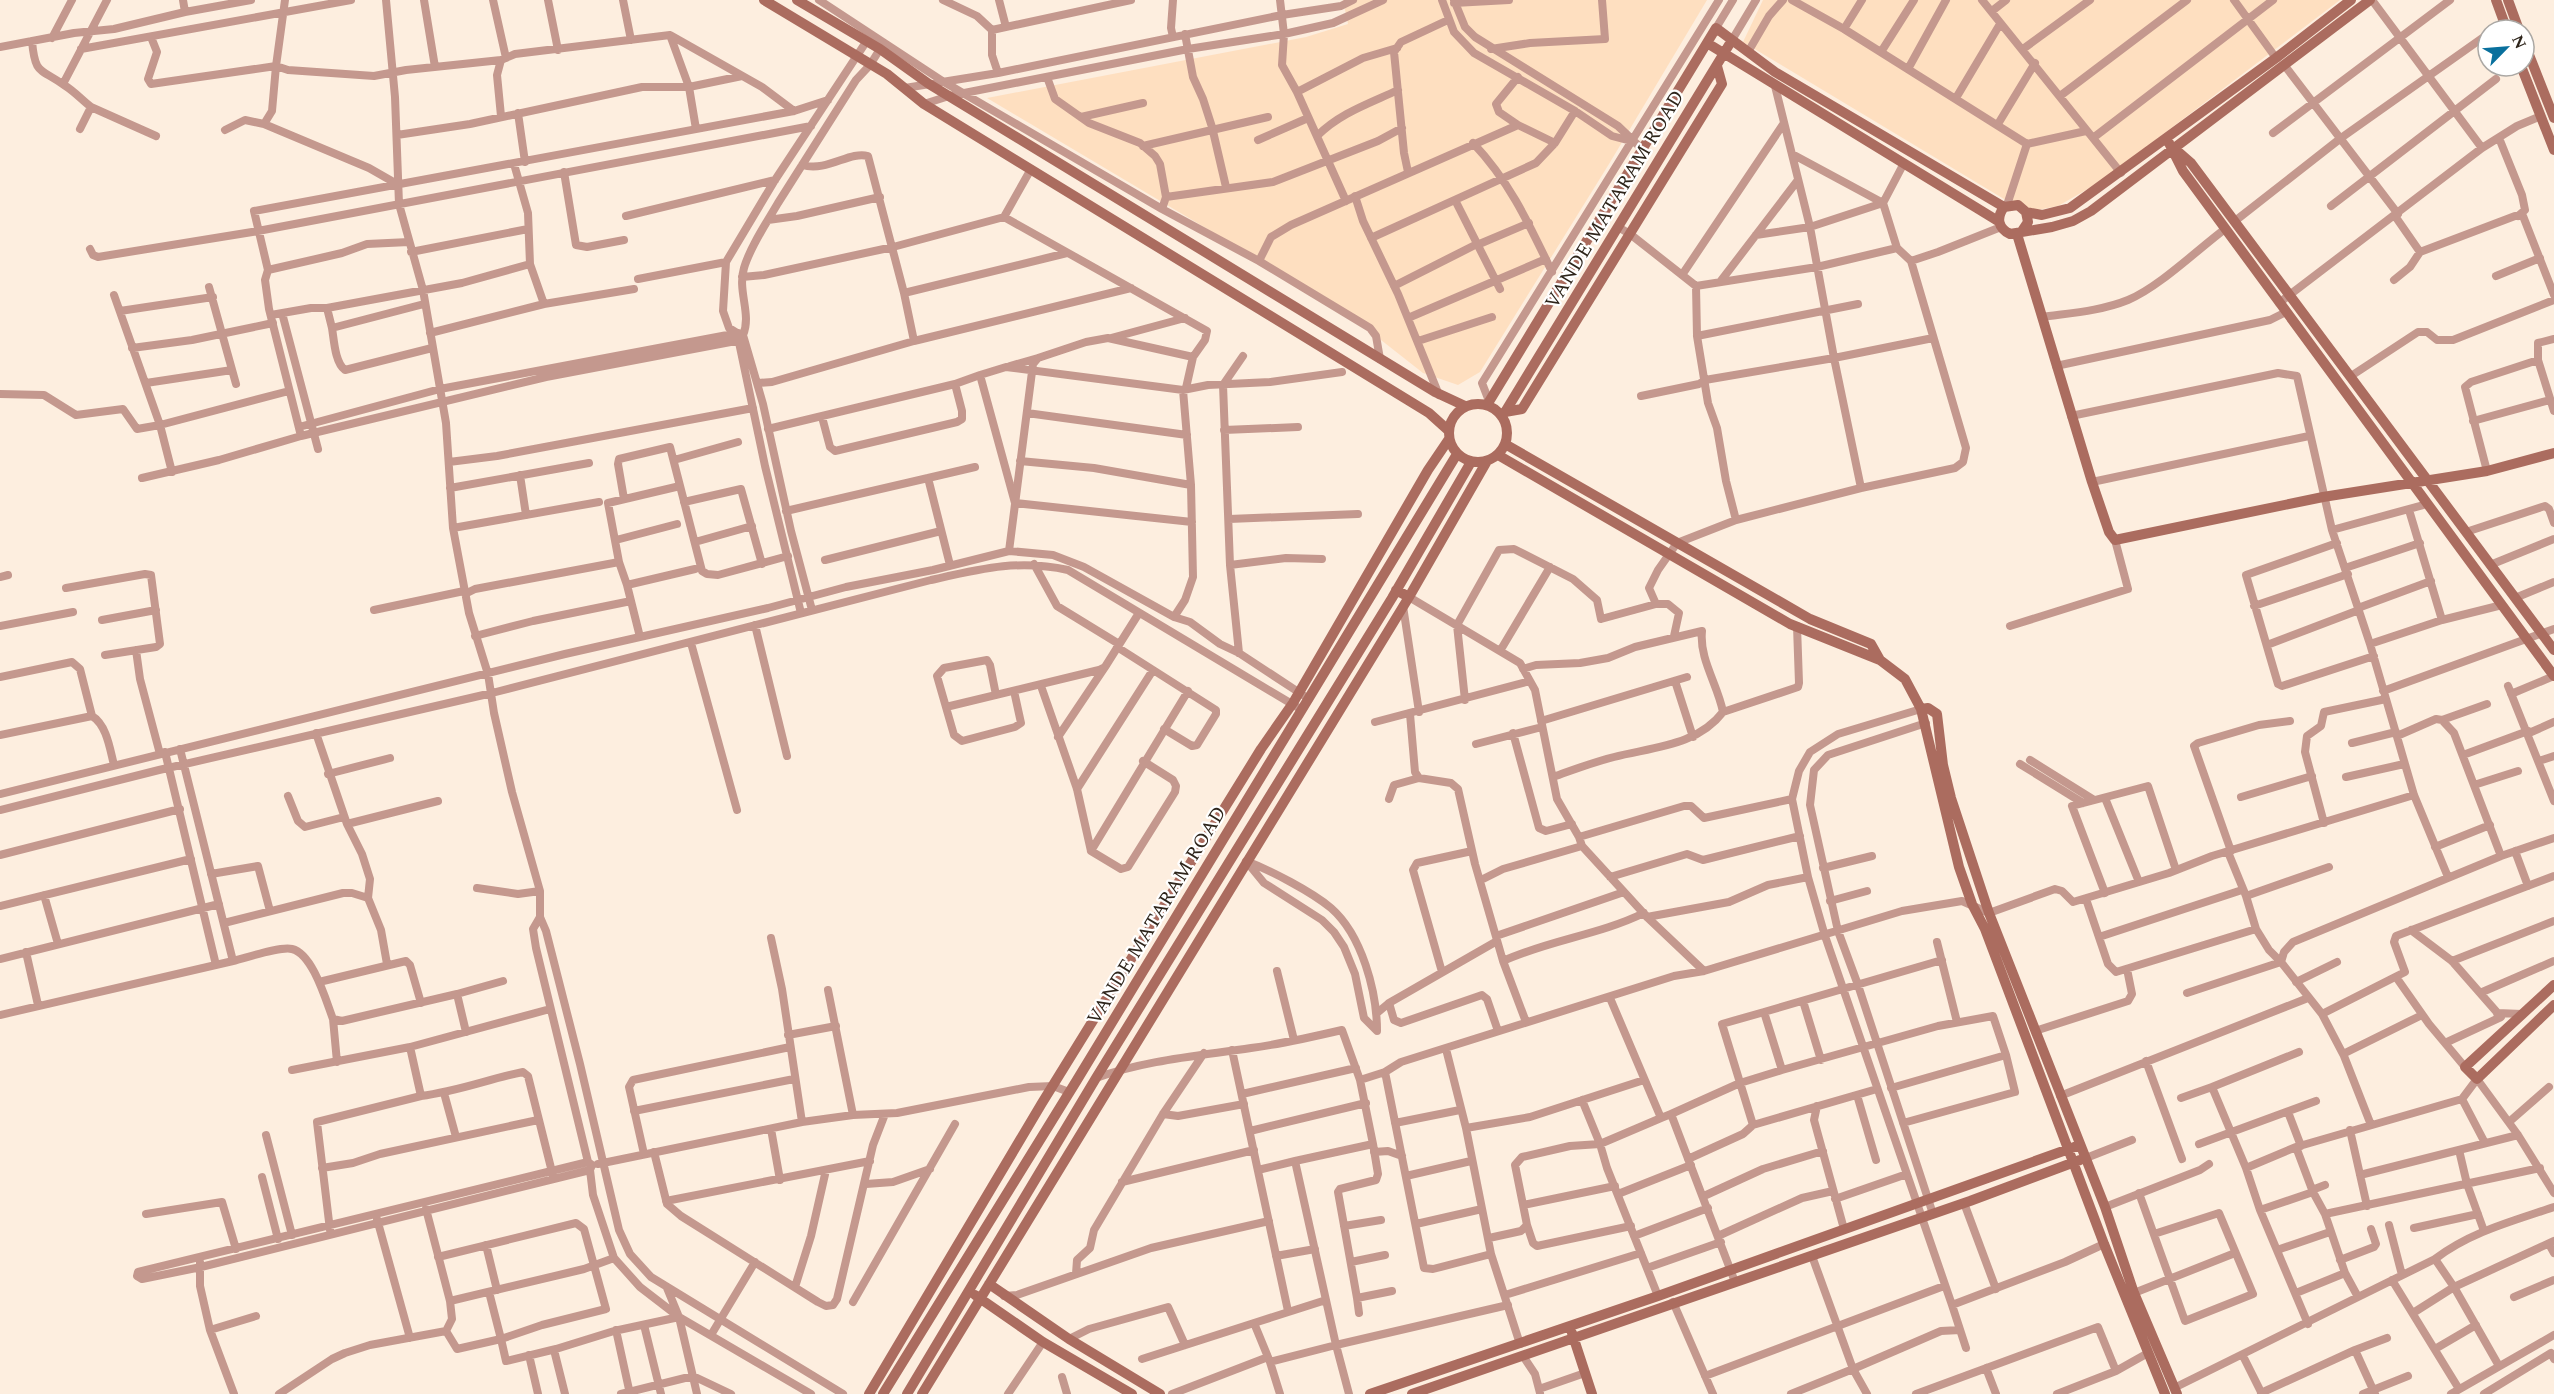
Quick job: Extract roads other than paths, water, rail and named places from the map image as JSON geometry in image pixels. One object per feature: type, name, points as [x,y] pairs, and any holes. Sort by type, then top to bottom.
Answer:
[{"type":"street","points":[[52,38],[72,0]]},
{"type":"street","points":[[63,84],[107,0]]},
{"type":"street","points":[[183,0],[185,12]]},
{"type":"street","points":[[0,47],[114,29],[185,12],[250,0]]},
{"type":"street","points":[[264,124],[272,111],[285,0]]},
{"type":"street","points":[[81,50],[351,0]]},
{"type":"street","points":[[386,0],[397,135],[399,204],[423,290],[440,389],[449,462],[453,528],[464,592],[475,636],[488,674],[494,713],[512,792],[540,891],[540,917],[546,931],[578,1053],[619,1230],[630,1254],[651,1277],[843,1394]]},
{"type":"street","points":[[424,0],[435,67]]},
{"type":"street","points":[[493,0],[503,59],[497,75],[501,116]]},
{"type":"street","points":[[548,0],[558,50]]},
{"type":"street","points":[[623,0],[631,40]]},
{"type":"street","points":[[764,0],[870,65],[905,88],[924,104],[1429,413],[1449,435],[1457,454],[1471,462],[1487,461]]},
{"type":"street","points":[[797,0],[880,49],[928,84],[1380,359],[1439,394],[1466,406]]},
{"type":"street","points":[[819,0],[944,82],[1162,209],[1259,261],[1370,328],[1376,336],[1380,359]]},
{"type":"street","points":[[943,0],[977,16],[992,30],[992,55],[998,73]]},
{"type":"street","points":[[999,0],[1006,27]]},
{"type":"street","points":[[992,30],[1131,0]]},
{"type":"street","points":[[1173,0],[1171,28],[1173,37]]},
{"type":"street","points":[[1280,0],[1284,34],[1282,65],[1297,92],[1346,201]]},
{"type":"street","points":[[905,88],[998,73],[1282,15],[1341,6],[1353,0]]},
{"type":"street","points":[[924,104],[949,96],[1333,23],[1383,0]]},
{"type":"street","points":[[1442,0],[1454,32],[1474,53],[1575,111],[1612,136],[1631,141]]},
{"type":"street","points":[[1509,0],[1454,2],[1465,27],[1491,49],[1618,126],[1631,141],[1642,149]]},
{"type":"street","points":[[1491,49],[1530,43],[1605,39],[1602,0]]},
{"type":"street","points":[[922,1394],[1406,602],[1487,461],[1498,454],[1505,444],[1507,435],[1504,414],[1488,403],[1482,383],[1719,0]]},
{"type":"street","name":"VANDE MATARAM ROAD","points":[[1488,403],[1733,0]]},
{"type":"street","name":"VANDE MATARAM ROAD","points":[[1504,414],[1756,0]]},
{"type":"street","points":[[1748,52],[1769,16],[1783,0]]},
{"type":"street","points":[[1792,0],[1844,29],[2027,144],[2086,131]]},
{"type":"street","points":[[1844,29],[1862,0]]},
{"type":"street","points":[[1881,52],[1914,0]]},
{"type":"street","points":[[1908,69],[1946,0]]},
{"type":"street","points":[[1982,0],[2000,24],[2024,49],[2086,131],[2121,172]]},
{"type":"street","points":[[1992,11],[2006,0]]},
{"type":"street","points":[[2024,49],[2090,0]]},
{"type":"street","points":[[2060,96],[2187,0]]},
{"type":"street","points":[[2234,0],[2341,138],[2420,252]]},
{"type":"street","points":[[2094,138],[2273,0]]},
{"type":"street","points":[[2280,62],[2351,0]]},
{"type":"street","points":[[1707,44],[1904,163],[2000,224],[2005,231],[2020,232],[2052,227],[2073,221],[2091,211],[2170,143],[2280,62],[2371,0],[2482,148]]},
{"type":"street","points":[[2273,133],[2450,0]]},
{"type":"street","points":[[2496,0],[2503,18]]},
{"type":"street","points":[[2508,0],[2515,18]]},
{"type":"street","points":[[1408,172],[1394,52],[1401,42],[1448,20]]},
{"type":"street","points":[[1956,98],[2000,24]]},
{"type":"street","points":[[1716,28],[1775,72],[2006,206],[2018,205],[2026,212],[2043,215],[2070,208],[2121,172],[2170,143]]},
{"type":"street","points":[[1185,34],[1193,77],[1203,99],[1226,188]]},
{"type":"street","points":[[151,37],[157,52],[148,79],[151,84],[276,66],[288,70],[374,76],[503,59],[515,54],[670,35],[742,76],[794,111]]},
{"type":"street","points":[[670,35],[689,87],[696,129]]},
{"type":"street","points":[[32,41],[34,60],[39,70],[63,84],[91,107],[156,136]]},
{"type":"street","points":[[812,610],[786,511],[758,382],[741,336],[729,328],[723,311],[726,262],[775,180],[866,42]]},
{"type":"street","points":[[2235,221],[2341,138],[2476,43]]},
{"type":"street","points":[[1297,92],[1363,58],[1397,48]]},
{"type":"street","points":[[801,612],[753,408],[741,336],[747,325],[741,290],[742,277],[744,265],[768,220],[856,80],[870,65],[880,49]]},
{"type":"street","points":[[1998,124],[2035,63]]},
{"type":"street","points":[[1504,414],[1522,409],[1722,84],[1717,66]]},
{"type":"street","points":[[2536,72],[2554,118]]},
{"type":"street","points":[[397,135],[642,87],[689,87],[742,76]]},
{"type":"street","points":[[1047,77],[1054,99],[1089,123],[1143,146],[1160,164],[1166,197],[1162,209]]},
{"type":"street","points":[[1518,77],[1496,104],[1499,112],[1518,125],[1555,142]]},
{"type":"street","points":[[2526,78],[2554,150]]},
{"type":"street","points":[[2331,206],[2496,79]]},
{"type":"street","points":[[1775,86],[1809,227],[1861,488]]},
{"type":"street","points":[[1317,136],[1331,123],[1351,111],[1398,90]]},
{"type":"street","points":[[300,431],[272,319],[265,280],[268,270],[254,211],[794,111],[828,100]]},
{"type":"street","points":[[1081,117],[1143,103]]},
{"type":"street","points":[[80,129],[91,107]]},
{"type":"street","points":[[1371,238],[1536,163],[1555,142],[1575,111]]},
{"type":"street","points":[[518,113],[525,162]]},
{"type":"street","points":[[2056,366],[2270,320],[2291,294],[2482,148],[2517,126],[2541,116]]},
{"type":"street","points":[[1143,146],[1268,117]]},
{"type":"street","points":[[1258,140],[1308,118]]},
{"type":"street","points":[[225,130],[245,120],[264,124],[369,168],[397,184]]},
{"type":"street","points":[[1683,275],[1784,123]]},
{"type":"street","points":[[1259,261],[1271,237],[1291,225],[1518,125]]},
{"type":"street","points":[[90,249],[93,255],[98,257],[258,231],[811,126]]},
{"type":"street","points":[[1166,197],[1273,182],[1378,141],[1402,128]]},
{"type":"street","points":[[2394,280],[2410,267],[2420,252],[2518,216],[2524,210],[2522,195],[2499,138]]},
{"type":"street","points":[[1473,143],[1491,161],[1518,201],[1552,272]]},
{"type":"street","points":[[2170,143],[2191,163],[2291,294],[2554,650]]},
{"type":"street","points":[[2170,143],[2183,171],[2554,676],[2510,690],[2554,797]]},
{"type":"street","points":[[2000,224],[1999,214],[2006,206],[2027,144]]},
{"type":"street","points":[[1656,604],[1649,588],[1658,570],[1677,543],[1736,520],[1861,488],[1955,468],[1963,462],[1966,448],[1911,261],[1897,248],[1883,203],[1792,154]]},
{"type":"street","points":[[802,165],[817,168],[865,155],[870,160],[893,246],[914,341]]},
{"type":"street","points":[[1756,234],[1809,227],[1883,203],[1904,163]]},
{"type":"street","points":[[514,164],[528,213],[530,264],[544,304]]},
{"type":"street","points":[[1004,218],[1031,169]]},
{"type":"street","points":[[564,172],[576,245],[587,247],[624,240]]},
{"type":"street","points":[[626,216],[775,180]]},
{"type":"street","points":[[1720,282],[1798,180]]},
{"type":"street","points":[[1355,196],[1439,394]]},
{"type":"street","points":[[768,220],[807,214],[880,197]]},
{"type":"street","points":[[1455,200],[1500,289]]},
{"type":"street","points":[[2020,232],[2028,222],[2026,212]]},
{"type":"street","points":[[2518,216],[2523,216],[2528,224],[2554,295]]},
{"type":"street","points":[[742,277],[764,275],[893,246],[1004,218],[1185,318],[1208,334],[1193,357],[1185,389],[1191,485],[1193,577],[1185,600],[1174,617]]},
{"type":"street","points":[[1394,286],[1477,245],[1529,223]]},
{"type":"street","points":[[1911,261],[1938,252],[2000,224]]},
{"type":"street","points":[[1618,226],[1696,286],[1697,336],[1708,403],[1717,428],[1726,481],[1736,520]]},
{"type":"street","points":[[411,252],[528,229]]},
{"type":"street","points":[[2042,317],[2093,309],[2128,299],[2160,279],[2225,229]]},
{"type":"street","points":[[2010,626],[2128,589],[2115,540],[2109,532],[2092,482],[2056,366],[2020,232]]},
{"type":"street","points":[[268,270],[342,253],[367,244],[409,242]]},
{"type":"street","points":[[1696,286],[1816,267],[1897,248]]},
{"type":"street","points":[[904,293],[1067,253]]},
{"type":"street","points":[[2496,276],[2540,258]]},
{"type":"street","points":[[1408,318],[1546,259]]},
{"type":"street","points":[[638,279],[726,262]]},
{"type":"street","points":[[132,348],[222,334],[272,319],[282,313],[327,308],[462,283],[530,264]]},
{"type":"street","points":[[209,287],[236,384]]},
{"type":"street","points":[[758,382],[772,382],[914,341],[1131,288]]},
{"type":"street","points":[[430,333],[544,304],[634,289]]},
{"type":"street","points":[[114,295],[160,425],[172,472]]},
{"type":"street","points":[[120,311],[213,297]]},
{"type":"street","points":[[2351,376],[2418,332],[2427,332],[2437,340],[2453,340],[2554,300]]},
{"type":"street","points":[[332,328],[424,304]]},
{"type":"street","points":[[1697,336],[1858,304]]},
{"type":"street","points":[[327,308],[340,365],[345,370],[432,348]]},
{"type":"street","points":[[282,313],[318,449]]},
{"type":"street","points":[[1418,342],[1492,317]]},
{"type":"street","points":[[768,429],[955,384],[1086,342],[1185,318]]},
{"type":"street","points":[[313,429],[368,407],[440,389],[741,336]]},
{"type":"street","points":[[142,478],[165,471],[172,472],[300,431],[741,336]]},
{"type":"street","points":[[1108,338],[1193,357]]},
{"type":"street","points":[[1641,396],[1699,384],[1705,380],[1933,338]]},
{"type":"street","points":[[2554,339],[2538,343],[2538,360],[2550,381],[2550,400],[2554,411]]},
{"type":"street","points":[[1239,653],[1230,565],[1223,385],[1243,356]]},
{"type":"street","points":[[1009,551],[1031,371],[1038,358]]},
{"type":"street","points":[[2487,471],[2465,387],[2471,382],[2538,360]]},
{"type":"street","points":[[1006,367],[1185,389],[1304,378],[1342,372]]},
{"type":"street","points":[[146,383],[232,370]]},
{"type":"street","points":[[2072,417],[2266,376],[2292,374],[2297,376],[2332,530],[2374,656],[2414,795],[2448,877]]},
{"type":"street","points":[[980,375],[1015,502]]},
{"type":"street","points":[[822,417],[830,447],[835,452],[880,439],[916,432],[962,419],[963,411],[955,384]]},
{"type":"street","points":[[0,394],[44,395],[76,415],[123,409],[136,429],[160,425],[289,391]]},
{"type":"street","points":[[2473,421],[2550,400]]},
{"type":"street","points":[[869,1394],[1053,1086],[1261,748],[1298,707],[1298,692],[1449,435],[1454,416],[1466,406],[1488,403]]},
{"type":"street","points":[[449,462],[497,456],[753,408]]},
{"type":"street","points":[[1027,413],[1187,435]]},
{"type":"street","points":[[1224,430],[1298,427]]},
{"type":"street","points":[[2092,482],[2309,436]]},
{"type":"street","points":[[674,460],[738,442]]},
{"type":"street","points":[[1505,444],[1809,619],[1871,644],[1880,660]]},
{"type":"street","points":[[624,499],[618,464],[622,457],[670,447],[702,571],[718,575],[788,556]]},
{"type":"street","points":[[2115,540],[2323,497],[2487,471],[2554,453]]},
{"type":"street","name":"VANDE MATARAM ROAD","points":[[883,1394],[1069,1092],[1298,707],[1309,699],[1457,454]]},
{"type":"street","points":[[1498,454],[1797,626],[1880,660],[1905,679],[1926,723],[1936,774],[1954,836],[1959,867],[1972,904],[1985,929],[2022,1034],[2148,1353],[2172,1392]]},
{"type":"street","points":[[1020,460],[1094,468],[1191,485]]},
{"type":"street","name":"VANDE MATARAM ROAD","points":[[907,1394],[1096,1078],[1396,590],[1471,462]]},
{"type":"street","points":[[450,488],[589,463]]},
{"type":"street","points":[[786,511],[975,467]]},
{"type":"street","points":[[520,475],[526,515]]},
{"type":"street","points":[[928,478],[950,565]]},
{"type":"street","points":[[640,637],[619,562],[608,503],[680,486]]},
{"type":"street","points":[[684,502],[741,489],[762,564]]},
{"type":"street","points":[[453,528],[599,502]]},
{"type":"street","points":[[1015,502],[1192,522]]},
{"type":"street","points":[[2332,530],[2427,504]]},
{"type":"street","points":[[2466,532],[2545,506],[2549,509],[2554,523]]},
{"type":"street","points":[[2409,510],[2442,620]]},
{"type":"street","points":[[1228,519],[1358,514]]},
{"type":"street","points":[[616,540],[677,524]]},
{"type":"street","points":[[695,542],[752,526]]},
{"type":"street","points":[[825,560],[941,531]]},
{"type":"street","points":[[2490,565],[2554,539]]},
{"type":"street","points":[[2337,543],[2247,573],[2245,577],[2280,686],[2374,656]]},
{"type":"street","points":[[2254,606],[2420,543]]},
{"type":"street","points":[[1465,700],[1456,625],[1499,550],[1514,549],[1573,579],[1597,600],[1601,619],[1656,604],[1668,604],[1679,613],[1674,636]]},
{"type":"street","points":[[0,794],[640,637],[1009,551],[1053,555],[1084,567],[1174,617],[1190,622],[1220,644],[1239,653],[1309,699]]},
{"type":"street","points":[[1230,565],[1286,558],[1323,559]]},
{"type":"street","points":[[374,610],[619,562]]},
{"type":"street","points":[[0,810],[170,767],[492,693],[691,643],[801,612],[999,565],[1034,564],[1068,570],[1298,707]]},
{"type":"street","points":[[1034,564],[1057,606],[1214,708],[1216,712],[1198,743],[1192,746],[1164,729]]},
{"type":"street","points":[[1500,651],[1550,567]]},
{"type":"street","points":[[627,585],[695,568]]},
{"type":"street","points":[[66,588],[149,574],[152,577],[160,644],[156,647],[105,655]]},
{"type":"street","points":[[2267,645],[2431,581]]},
{"type":"street","points":[[2515,598],[2554,582]]},
{"type":"street","points":[[1396,590],[1406,602],[1456,625],[1520,663],[1535,690],[1557,799],[1581,842],[1645,915],[1704,971]]},
{"type":"street","points":[[475,636],[533,621],[631,601]]},
{"type":"street","points":[[1406,602],[1414,713],[1413,762],[1419,778]]},
{"type":"street","points":[[2370,644],[2442,620],[2502,605]]},
{"type":"street","points":[[102,620],[156,610]]},
{"type":"street","points":[[0,627],[73,612]]},
{"type":"street","points":[[1058,737],[1139,613]]},
{"type":"street","points":[[755,626],[787,756]]},
{"type":"street","points":[[1553,777],[1603,760],[1694,738],[1715,722],[1723,712],[1798,687],[1797,626]]},
{"type":"street","points":[[2324,823],[2305,741],[2307,736],[2321,726],[2324,712],[2385,695],[2554,629]]},
{"type":"street","points":[[1523,669],[1536,665],[1580,663],[1608,658],[1635,647],[1702,631],[1701,641],[1707,667],[1715,683],[1723,712]]},
{"type":"street","points":[[691,643],[737,810]]},
{"type":"street","points":[[136,650],[140,679],[163,753],[170,767],[216,965]]},
{"type":"street","points":[[996,695],[987,660],[944,668],[939,671],[937,680],[954,735],[958,739],[967,740],[1021,723],[1014,692]]},
{"type":"street","points":[[0,677],[72,662],[80,669],[92,716],[98,720],[103,730],[114,765]]},
{"type":"street","points":[[946,707],[1041,686],[1093,672],[1105,666]]},
{"type":"street","points":[[1077,789],[1154,670]]},
{"type":"street","points":[[1476,744],[1687,677]]},
{"type":"street","points":[[1375,722],[1530,681]]},
{"type":"street","points":[[1675,681],[1694,738]]},
{"type":"street","points":[[1041,686],[1077,789],[1091,851],[1121,869],[1128,867],[1175,792],[1176,786],[1173,780],[1143,761]]},
{"type":"street","points":[[1091,851],[1143,761],[1188,691]]},
{"type":"street","points":[[2352,743],[2397,734],[2487,704]]},
{"type":"street","points":[[357,706],[362,723]]},
{"type":"street","points":[[1933,1214],[1922,1201],[1907,1174],[1825,936],[1808,877],[1792,799],[1799,771],[1810,752],[1821,743],[1838,734],[1928,708],[1936,714],[1943,765],[1951,798],[1989,913],[2105,1207],[2134,1293],[2172,1392]]},
{"type":"street","points":[[0,735],[92,716]]},
{"type":"street","points":[[2442,720],[2454,733],[2501,856]]},
{"type":"street","points":[[2290,721],[2259,725],[2194,746],[2256,930],[2269,950],[2322,1014],[2343,1054],[2371,1125]]},
{"type":"street","points":[[2463,755],[2554,722]]},
{"type":"street","points":[[1926,723],[1828,755],[1814,770],[1810,805],[1838,931],[1903,1123],[1922,1201],[1922,1218],[1966,1348]]},
{"type":"street","points":[[316,733],[345,821],[362,854],[370,879],[368,897],[381,930],[387,964]]},
{"type":"street","points":[[1514,733],[1539,828],[1546,831],[1572,824]]},
{"type":"street","points":[[180,749],[233,961]]},
{"type":"street","points":[[2540,761],[2554,756]]},
{"type":"street","points":[[328,774],[390,758]]},
{"type":"street","points":[[2031,760],[2094,801]]},
{"type":"street","points":[[2020,764],[2083,804]]},
{"type":"street","points":[[2346,777],[2404,764]]},
{"type":"street","points":[[2474,785],[2518,771]]},
{"type":"street","points":[[2241,797],[2312,776]]},
{"type":"street","points":[[1389,799],[1394,785],[1419,778],[1451,783],[1458,789],[1496,939],[1526,1022]]},
{"type":"street","points":[[2105,893],[2072,806],[2148,786],[2176,870]]},
{"type":"street","points":[[1360,1080],[1385,1072],[1401,1062],[1526,1022],[1610,998],[1674,976],[1704,971],[1825,936],[1867,920],[1926,906],[1962,901],[1989,913],[2055,889],[2062,891],[2073,902],[2414,795]]},
{"type":"street","points":[[288,796],[298,821],[305,827],[438,801]]},
{"type":"street","points":[[2105,798],[2139,882]]},
{"type":"street","points":[[1481,880],[1503,869],[1684,806],[1691,806],[1704,818],[1792,799]]},
{"type":"street","points":[[0,855],[180,809]]},
{"type":"street","points":[[2435,847],[2490,825]]},
{"type":"street","points":[[1610,877],[1687,854],[1703,860],[1800,836]]},
{"type":"street","points":[[2281,962],[2284,952],[2293,942],[2448,877],[2554,838]]},
{"type":"street","points":[[1442,972],[1413,870],[1417,863],[1472,851]]},
{"type":"street","points":[[2515,851],[2528,886]]},
{"type":"street","points":[[1823,868],[1872,856]]},
{"type":"street","points":[[0,906],[191,859]]},
{"type":"street","points":[[1246,861],[1268,869],[1331,909],[1348,930],[1364,960],[1377,1013],[1377,1031],[1364,1018],[1355,974],[1344,947],[1334,932],[1322,920],[1264,883],[1246,861]]},
{"type":"street","points":[[211,874],[258,866],[270,911]]},
{"type":"street","points":[[2099,937],[2329,867]]},
{"type":"street","points":[[2322,1014],[2396,978],[2405,970],[2394,938],[2554,876]]},
{"type":"street","points":[[1503,962],[1532,950],[1616,926],[1645,915],[1729,902],[1768,885],[1808,877]]},
{"type":"street","points":[[477,888],[518,894],[540,891]]},
{"type":"street","points":[[1830,901],[1867,891]]},
{"type":"street","points":[[1377,1013],[1496,939],[1624,892]]},
{"type":"street","points":[[224,923],[343,893],[368,897]]},
{"type":"street","points":[[44,895],[58,945]]},
{"type":"street","points":[[2086,899],[2108,964],[2113,971],[2127,969],[2256,930]]},
{"type":"street","points":[[0,959],[219,904]]},
{"type":"street","points":[[540,917],[533,929],[550,1009],[590,1166],[593,1195],[614,1258],[640,1287],[680,1317],[811,1394]]},
{"type":"street","points":[[2452,961],[2554,921]]},
{"type":"street","points":[[2411,930],[2452,961],[2501,1017],[2445,1043]]},
{"type":"street","points":[[771,938],[782,989],[802,1122]]},
{"type":"street","points":[[1937,942],[1957,1022]]},
{"type":"street","points":[[0,1015],[290,948],[300,952],[319,982],[333,1019],[337,1062]]},
{"type":"street","points":[[26,952],[38,1005]]},
{"type":"street","points":[[1753,1125],[1722,1024],[1942,960]]},
{"type":"street","points":[[319,982],[406,961],[410,965],[421,1003]]},
{"type":"street","points":[[2480,993],[2554,961]]},
{"type":"street","points":[[2187,993],[2281,962]]},
{"type":"street","points":[[2296,982],[2337,962]]},
{"type":"street","points":[[2035,1031],[2128,1001],[2132,994],[2127,969]]},
{"type":"street","points":[[1277,971],[1294,1040]]},
{"type":"street","points":[[2396,978],[2422,1015],[2509,1122],[2554,1193]]},
{"type":"street","points":[[333,1019],[342,1021],[503,981]]},
{"type":"street","points":[[2465,1067],[2554,985]]},
{"type":"street","points":[[828,990],[853,1115]]},
{"type":"street","points":[[457,994],[466,1032]]},
{"type":"street","points":[[1389,1004],[1394,1020],[1401,1023],[1482,995],[1487,999],[1498,1031]]},
{"type":"street","points":[[1610,998],[1661,1118]]},
{"type":"street","points":[[2060,1095],[2308,998]]},
{"type":"street","points":[[1803,1001],[1821,1060]]},
{"type":"street","points":[[2246,1168],[2298,1146],[2462,1099],[2476,1079],[2554,1005]]},
{"type":"street","points":[[292,1070],[410,1047],[550,1009]]},
{"type":"street","points":[[1764,1012],[1782,1070]]},
{"type":"street","points":[[2497,1013],[2522,1014]]},
{"type":"street","points":[[2343,1054],[2422,1015]]},
{"type":"street","points":[[1631,1226],[1537,1246],[1533,1243],[1527,1225],[1515,1165],[1522,1157],[1570,1146],[1600,1144],[1740,1083],[1957,1022],[1993,1016],[2016,1088],[2015,1092],[2011,1095],[1903,1123]]},
{"type":"street","points":[[788,1035],[836,1026]]},
{"type":"street","points":[[1096,1078],[1121,1069],[1342,1030],[1366,1103],[1378,1174],[1377,1180],[1340,1189],[1338,1192],[1359,1313]]},
{"type":"street","points":[[410,1047],[421,1096]]},
{"type":"street","points":[[644,1154],[629,1087],[633,1080],[790,1047]]},
{"type":"street","points":[[1446,1049],[1466,1128],[1491,1254],[1520,1344]]},
{"type":"street","points":[[1232,1050],[1288,1311]]},
{"type":"street","points":[[2181,1098],[2299,1052]]},
{"type":"street","points":[[1076,1274],[1077,1260],[1090,1248],[1094,1230],[1162,1114],[1204,1053]]},
{"type":"street","points":[[1891,1088],[2006,1055]]},
{"type":"street","points":[[2146,1061],[2182,1159]]},
{"type":"street","points":[[1242,1094],[1356,1068]]},
{"type":"street","points":[[330,1231],[317,1122],[523,1072],[528,1076],[552,1175]]},
{"type":"street","points":[[1385,1072],[1424,1268],[1433,1269],[1491,1254]]},
{"type":"street","points":[[634,1111],[794,1078]]},
{"type":"street","points":[[1466,1128],[1530,1117],[1644,1080]]},
{"type":"street","points":[[426,1207],[375,1213],[330,1231],[142,1279],[137,1276],[138,1272],[200,1263],[236,1249],[292,1235],[330,1231],[379,1223],[426,1207],[603,1162],[771,1128],[853,1115],[885,1114],[1029,1087],[1053,1086],[1069,1092]]},
{"type":"street","points":[[2509,1122],[2549,1086]]},
{"type":"street","points":[[2212,1087],[2308,1324]]},
{"type":"street","points":[[1523,1205],[1616,1190],[1690,1162],[1743,1134],[1753,1125],[1878,1089]]},
{"type":"street","points":[[444,1093],[456,1137]]},
{"type":"street","points":[[1857,1095],[1876,1160]]},
{"type":"street","points":[[2462,1099],[2485,1143]]},
{"type":"street","points":[[1582,1100],[1658,1296]]},
{"type":"street","points":[[2199,1144],[2316,1101]]},
{"type":"street","points":[[1250,1131],[1366,1103]]},
{"type":"street","points":[[1162,1114],[1178,1116],[1245,1104]]},
{"type":"street","points":[[1817,1106],[1814,1120],[1844,1229]]},
{"type":"street","points":[[1395,1123],[1460,1110]]},
{"type":"street","points":[[2288,1112],[2313,1191],[2325,1214],[2345,1273],[2358,1297]]},
{"type":"street","points":[[654,1152],[666,1202],[681,1216],[826,1306],[833,1305],[866,1185],[870,1161],[885,1114]]},
{"type":"street","points":[[1671,1114],[1735,1282]]},
{"type":"street","points":[[322,1168],[353,1163],[456,1137],[538,1120]]},
{"type":"street","points":[[853,1302],[955,1124]]},
{"type":"street","points":[[771,1128],[780,1180]]},
{"type":"street","points":[[2350,1130],[2367,1206]]},
{"type":"street","points":[[266,1135],[292,1235]]},
{"type":"street","points":[[2360,1174],[2518,1135]]},
{"type":"street","points":[[1370,1394],[1520,1344],[1571,1332],[1735,1282],[1964,1203],[2132,1140]]},
{"type":"street","points":[[1412,1394],[1523,1356],[1571,1332],[1658,1296],[2080,1145]]},
{"type":"street","points":[[1258,1170],[1295,1161],[1373,1148],[1388,1150],[1402,1156]]},
{"type":"street","points":[[1122,1182],[1254,1150]]},
{"type":"street","points":[[2459,1150],[2467,1184],[2484,1231]]},
{"type":"street","points":[[1704,1196],[1763,1169],[1823,1151]]},
{"type":"street","points":[[666,1202],[870,1161]]},
{"type":"street","points":[[1295,1161],[1349,1394]]},
{"type":"street","points":[[1406,1176],[1471,1161]]},
{"type":"street","points":[[2105,1207],[2200,1170],[2209,1164]]},
{"type":"street","points":[[2325,1214],[2339,1209],[2367,1206],[2540,1168]]},
{"type":"street","points":[[866,1185],[892,1182],[930,1169]]},
{"type":"street","points":[[795,1287],[811,1236],[826,1170]]},
{"type":"street","points":[[1647,1268],[1720,1239],[1802,1198],[1834,1195],[1907,1174]]},
{"type":"street","points":[[262,1178],[278,1239]]},
{"type":"street","points":[[2260,1210],[2325,1185]]},
{"type":"street","points":[[2139,1193],[2185,1321],[2205,1315],[2253,1294],[2219,1213],[2154,1234]]},
{"type":"street","points":[[146,1214],[222,1202],[236,1249]]},
{"type":"street","points":[[1964,1203],[1996,1289]]},
{"type":"street","points":[[426,1207],[450,1301],[452,1319],[446,1331]]},
{"type":"street","points":[[2172,1392],[2435,1259],[2447,1249],[2484,1231],[2554,1207]]},
{"type":"street","points":[[1634,1236],[1708,1208]]},
{"type":"street","points":[[1416,1224],[1482,1209]]},
{"type":"street","points":[[375,1213],[410,1338]]},
{"type":"street","points":[[2414,1228],[2478,1215]]},
{"type":"street","points":[[1344,1226],[1381,1220]]},
{"type":"street","points":[[1004,1296],[1017,1295],[1151,1248],[1269,1221]]},
{"type":"street","points":[[438,1257],[576,1223],[584,1229],[606,1309],[457,1349],[446,1331]]},
{"type":"street","points":[[1489,1238],[1521,1231],[1527,1225]]},
{"type":"street","points":[[2389,1225],[2402,1275]]},
{"type":"street","points":[[2340,1260],[2374,1247],[2376,1244],[2371,1229]]},
{"type":"street","points":[[2277,1250],[2330,1232]]},
{"type":"street","points":[[2413,1313],[2454,1287],[2552,1243],[2554,1253]]},
{"type":"street","points":[[1952,1305],[2104,1244]]},
{"type":"street","points":[[486,1245],[506,1361],[554,1350],[616,1330],[680,1317]]},
{"type":"street","points":[[1276,1256],[1315,1249]]},
{"type":"street","points":[[1504,1295],[1641,1252]]},
{"type":"street","points":[[2134,1293],[2235,1254]]},
{"type":"street","points":[[1351,1262],[1385,1255]]},
{"type":"street","points":[[1812,1256],[1853,1369],[1867,1394]]},
{"type":"street","points":[[450,1301],[593,1266],[614,1258]]},
{"type":"street","points":[[2435,1259],[2454,1287],[2499,1366]]},
{"type":"street","points":[[711,1335],[755,1262]]},
{"type":"street","points":[[200,1263],[200,1286],[210,1330],[234,1394]]},
{"type":"street","points":[[2296,1293],[2345,1273]]},
{"type":"street","points":[[2392,1280],[2435,1349],[2455,1392],[2554,1335]]},
{"type":"street","points":[[2514,1297],[2554,1280]]},
{"type":"street","points":[[989,1284],[1069,1339],[1160,1394]]},
{"type":"street","points":[[1705,1376],[1944,1286]]},
{"type":"street","points":[[667,1287],[680,1317],[697,1394]]},
{"type":"street","points":[[1357,1298],[1392,1290]]},
{"type":"street","points":[[970,1292],[1043,1342],[1131,1394]]},
{"type":"street","points":[[1142,1359],[1326,1300]]},
{"type":"street","points":[[1673,1302],[1713,1394]]},
{"type":"street","points":[[1172,1394],[1269,1359],[1508,1305]]},
{"type":"street","points":[[1069,1339],[1089,1329],[1168,1307],[1185,1345]]},
{"type":"street","points":[[210,1330],[256,1316]]},
{"type":"street","points":[[1254,1323],[1280,1394]]},
{"type":"street","points":[[644,1325],[660,1390]]},
{"type":"street","points":[[2435,1349],[2476,1325]]},
{"type":"street","points":[[1916,1394],[2098,1327],[2116,1371]]},
{"type":"street","points":[[616,1330],[627,1393],[660,1390],[693,1376],[731,1394]]},
{"type":"street","points":[[1791,1394],[1941,1331],[1960,1330]]},
{"type":"street","points":[[279,1394],[345,1353],[446,1331]]},
{"type":"street","points":[[1571,1332],[1592,1394]]},
{"type":"street","points":[[2243,1356],[2261,1393],[2355,1350],[2387,1338]]},
{"type":"street","points":[[1008,1394],[1043,1342]]},
{"type":"street","points":[[554,1350],[565,1394]]},
{"type":"street","points":[[2355,1350],[2374,1392]]},
{"type":"street","points":[[2057,1394],[2116,1371],[2148,1353]]},
{"type":"street","points":[[2484,1394],[2553,1354]]},
{"type":"street","points":[[529,1355],[538,1394]]},
{"type":"street","points":[[1523,1356],[1535,1374],[1540,1391],[1585,1373]]},
{"type":"street","points":[[1986,1368],[1996,1394]]},
{"type":"street","points":[[2363,1394],[2374,1392],[2408,1376]]},
{"type":"street","points":[[1062,1377],[1067,1394]]}]
